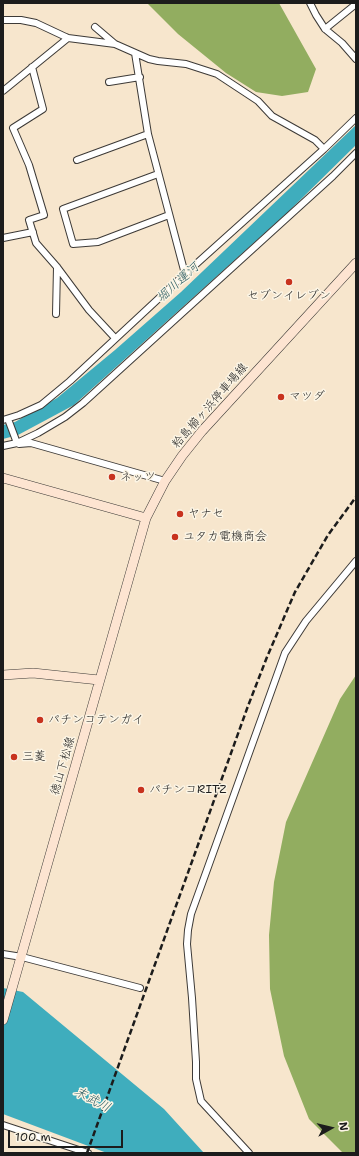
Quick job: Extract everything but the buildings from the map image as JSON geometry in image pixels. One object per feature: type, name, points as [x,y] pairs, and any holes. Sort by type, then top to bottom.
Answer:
[{"type":"main road","name":"粭島櫛ヶ浜停車場線","points":[[146,518],[165,481],[182,456],[202,431],[356,263]]},
{"type":"main road","points":[[3,478],[146,518]]},
{"type":"main road","name":"徳山下松線","points":[[3,1020],[146,518]]},
{"type":"main road","points":[[3,675],[33,673],[100,680]]},
{"type":"street","points":[[310,3],[325,29],[342,43],[356,59]]},
{"type":"street","points":[[325,29],[356,4]]},
{"type":"street","points":[[3,20],[21,20],[36,23],[68,38],[115,44]]},
{"type":"street","points":[[95,27],[115,44],[135,53],[158,61],[186,64],[217,74],[258,101],[272,116],[315,140],[324,149]]},
{"type":"street","points":[[3,91],[68,38]]},
{"type":"street","points":[[135,53],[148,134],[185,274]]},
{"type":"street","points":[[32,67],[43,110],[13,128],[29,165],[44,215],[29,220],[32,232],[36,243],[57,267],[89,310],[116,338]]},
{"type":"street","points":[[109,82],[140,77]]},
{"type":"street","points":[[16,441],[6,420],[41,405],[70,381],[356,118]]},
{"type":"street","points":[[77,160],[148,134]]},
{"type":"street","points":[[3,446],[51,425],[65,417],[83,403],[333,176],[356,153]]},
{"type":"street","points":[[158,174],[63,209],[73,244],[98,242],[169,215]]},
{"type":"street","points":[[3,238],[32,232]]},
{"type":"street","points":[[56,314],[57,267]]},
{"type":"street","points":[[16,441],[31,443],[165,481]]},
{"type":"street","points":[[249,1153],[201,1101],[196,1079],[192,998],[187,944],[188,930],[191,914],[285,653],[306,621],[356,561]]},
{"type":"street","points":[[3,954],[22,957],[140,988]]},
{"type":"street","points":[[3,1125],[88,1153]]},
{"type":"green space","points":[[147,3],[279,3],[316,69],[308,92],[282,96],[256,92],[226,73],[178,34]]},
{"type":"green space","points":[[356,675],[356,1153],[343,1153],[309,1119],[284,1056],[270,989],[269,935],[274,882],[286,822],[340,699]]},
{"type":"water","points":[[356,125],[356,145],[289,211],[74,405],[18,435],[3,439],[3,425],[15,422],[57,398],[115,350],[181,292]]},
{"type":"water","name":"末武川","points":[[3,988],[23,992],[164,1109],[204,1153],[107,1153],[3,1114]]},
{"type":"railway","points":[[87,1153],[267,657],[295,592],[328,535],[356,497]]},
{"type":"place","name":"セブンイレブン","points":[[289,282]]},
{"type":"place","name":"マツダ","points":[[281,397]]},
{"type":"place","name":"ネッツ","points":[[112,477]]},
{"type":"place","name":"ヤナセ","points":[[180,514]]},
{"type":"place","name":"ユタカ電機商会","points":[[175,537]]},
{"type":"place","name":"パチンコテンガイ","points":[[40,720]]},
{"type":"place","name":"三菱","points":[[14,757]]},
{"type":"place","name":"パチンコRITZ","points":[[141,790]]},
{"type":"water label","name":"堀川運河","points":[[178,283]]}]
